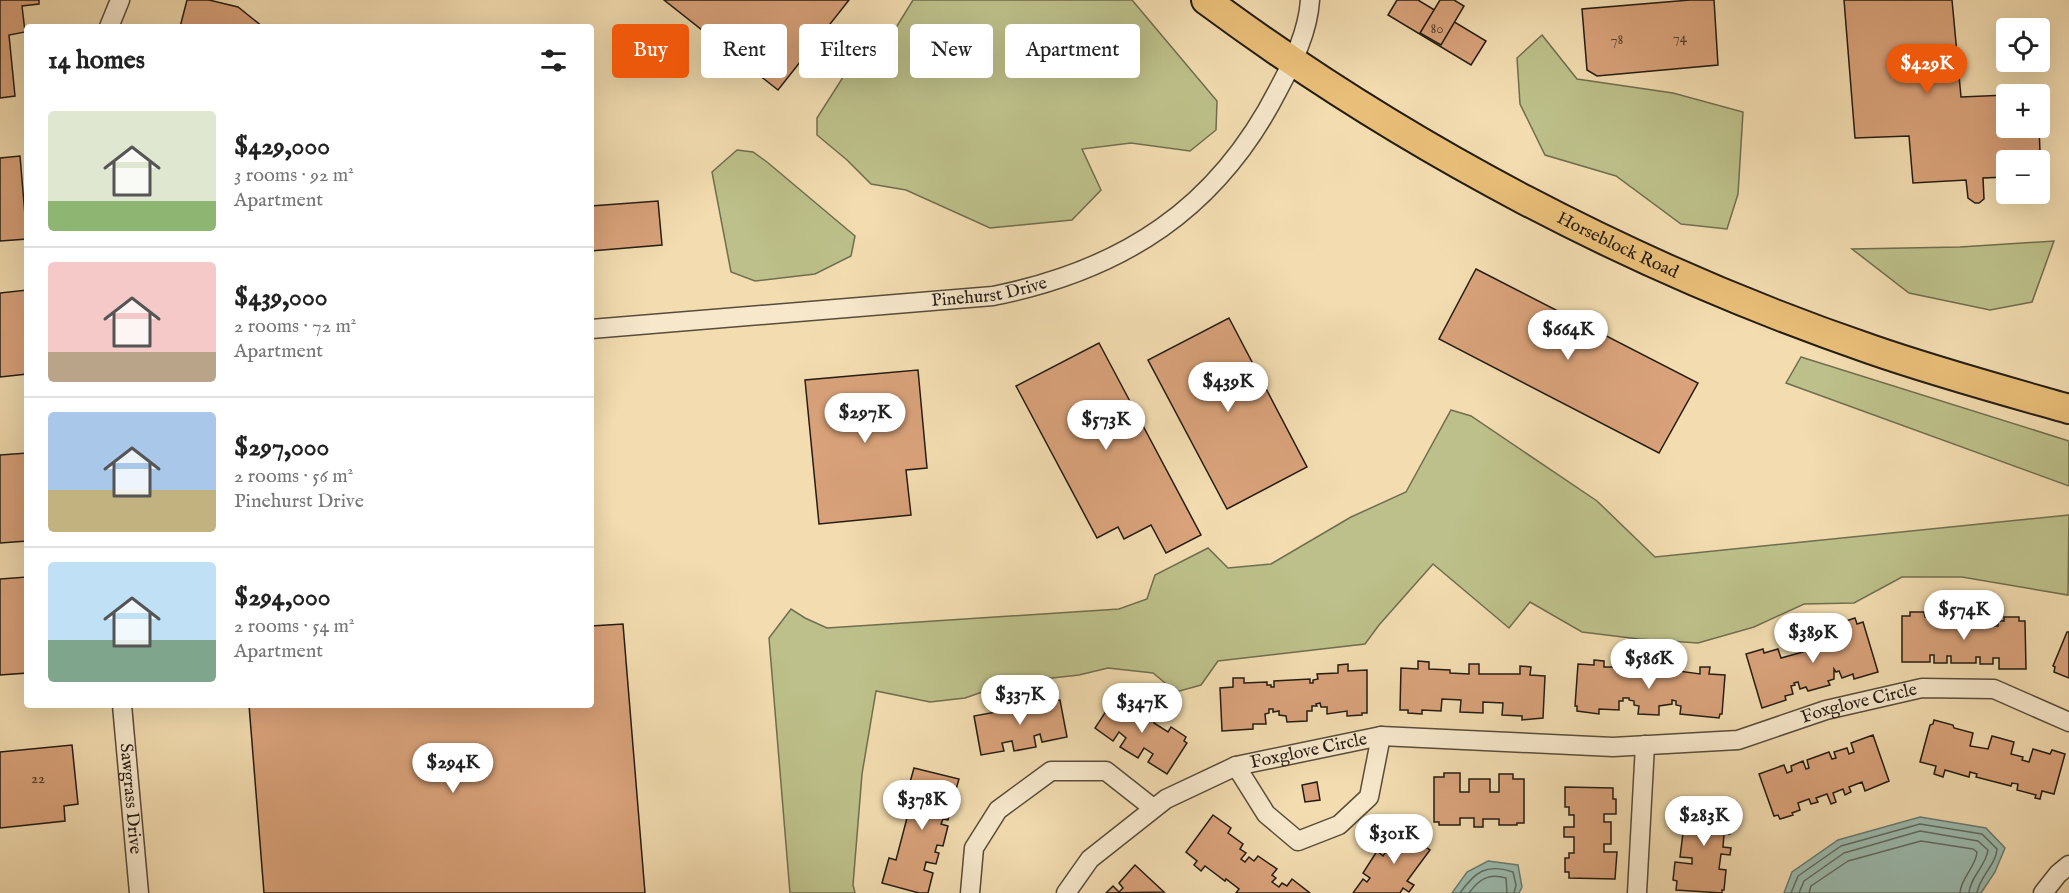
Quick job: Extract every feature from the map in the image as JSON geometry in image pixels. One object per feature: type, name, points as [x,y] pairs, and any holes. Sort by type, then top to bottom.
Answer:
[{"type":"main road","name":"Horseblock Road","points":[[1206,0],[1293,62],[1354,100],[1478,174],[1584,229],[1691,279],[1777,315],[1870,349],[2069,409]]},
{"type":"street","points":[[110,24],[120,0]]},
{"type":"street","name":"Pinehurst Drive","points":[[594,329],[993,296],[1025,289],[1084,270],[1147,238],[1171,222],[1197,201],[1224,171],[1257,127],[1293,62],[1306,23],[1310,0]]},
{"type":"street","name":"Foxglove Circle","points":[[1066,893],[1090,859],[1166,799],[1236,766],[1381,736],[1613,747],[1738,740],[1826,710],[1922,688],[1994,689],[2069,722]]},
{"type":"street","name":"Sawgrass Drive","points":[[122,708],[139,893]]},
{"type":"street","name":"Foxglove Circle","points":[[1236,766],[1266,814],[1298,841],[1339,825],[1369,797],[1381,736]]},
{"type":"street","points":[[1637,893],[1645,745]]},
{"type":"street","points":[[970,893],[974,848],[998,810],[1051,771],[1106,771],[1153,808]]},
{"type":"street","points":[[2043,893],[2058,874],[2069,865]]},
{"type":"green space","points":[[913,0],[1132,0],[1217,101],[1216,130],[1190,151],[1131,143],[1082,149],[1101,190],[1072,220],[990,228],[906,190],[871,184],[817,135],[817,118],[842,78],[898,78],[898,24]]},
{"type":"green space","points":[[1542,35],[1577,79],[1673,93],[1743,112],[1738,194],[1727,229],[1681,224],[1616,176],[1545,155],[1520,104],[1517,58]]},
{"type":"green space","points":[[737,150],[753,152],[767,162],[855,236],[851,256],[815,274],[755,281],[731,272],[712,172]]},
{"type":"green space","points":[[2054,241],[2032,302],[1990,310],[1909,293],[1852,249],[1960,247]]},
{"type":"green space","points":[[1801,357],[2069,441],[2069,486],[1786,383]]},
{"type":"green space","points":[[1451,410],[1471,416],[1597,501],[1655,557],[2069,515],[2068,595],[1962,577],[1902,577],[1854,603],[1804,604],[1754,627],[1698,643],[1582,632],[1530,602],[1509,628],[1433,564],[1365,644],[1218,661],[1201,685],[1176,692],[1153,673],[1108,668],[1079,675],[1008,683],[965,698],[930,702],[876,691],[862,774],[853,885],[855,893],[790,893],[769,638],[791,609],[827,628],[1119,609],[1147,599],[1155,575],[1208,548],[1228,568],[1271,564],[1351,517],[1406,492]]},
{"type":"water","points":[[1920,817],[1986,828],[2005,848],[1995,872],[1981,893],[1784,893],[1792,872],[1838,840]]},
{"type":"water","points":[[1488,861],[1518,865],[1522,887],[1519,893],[1452,893],[1467,872]]},
{"type":"building","points":[[0,0],[39,0],[39,4],[22,6],[24,32],[9,35],[15,96],[0,98]]},
{"type":"building","points":[[187,0],[209,0],[238,7],[259,24],[181,24]]},
{"type":"building","points":[[664,0],[849,0],[830,24],[799,24],[799,63],[778,90],[763,78],[787,78],[787,24],[701,24],[701,29]]},
{"type":"building","points":[[1397,0],[1418,0],[1486,41],[1471,65],[1388,15]]},
{"type":"building","points":[[1440,0],[1454,0],[1464,6],[1441,45],[1420,33]]},
{"type":"building","points":[[1714,0],[1718,65],[1597,76],[1587,70],[1582,9]]},
{"type":"building","points":[[1844,0],[1952,0],[1961,97],[1996,95],[1996,138],[2039,138],[2040,150],[1996,150],[1996,177],[1983,178],[1984,199],[1975,203],[1968,198],[1966,180],[1913,183],[1909,136],[1855,138]]},
{"type":"building","points":[[20,156],[24,239],[0,241],[0,158]]},
{"type":"building","points":[[658,201],[662,245],[594,251],[594,206]]},
{"type":"building","points":[[1476,269],[1698,383],[1659,453],[1439,339]]},
{"type":"building","points":[[24,290],[24,374],[0,377],[0,293]]},
{"type":"building","points":[[1229,318],[1307,467],[1227,509],[1148,360]]},
{"type":"building","points":[[1099,343],[1201,535],[1166,553],[1151,525],[1124,539],[1118,527],[1097,538],[1016,386]]},
{"type":"building","points":[[918,370],[927,468],[906,470],[911,515],[819,524],[805,380]]},
{"type":"building","points":[[24,453],[24,541],[0,543],[0,455]]},
{"type":"building","points":[[24,577],[24,673],[0,675],[0,579]]},
{"type":"building","points":[[1910,612],[1924,612],[1925,617],[1950,617],[1950,624],[1960,625],[1960,612],[1969,612],[1969,626],[1978,626],[1978,618],[1989,618],[1989,626],[1998,626],[1998,621],[2004,621],[2004,617],[2019,617],[2019,621],[2025,621],[2026,669],[1999,669],[1999,658],[1993,658],[1993,664],[1980,664],[1980,657],[1976,657],[1976,663],[1951,663],[1951,656],[1947,656],[1947,663],[1934,663],[1934,655],[1930,655],[1930,662],[1902,662],[1902,616],[1910,616]]},
{"type":"building","points":[[1855,618],[1857,624],[1863,622],[1878,672],[1854,679],[1853,674],[1842,678],[1839,671],[1836,672],[1834,669],[1834,679],[1828,681],[1830,685],[1808,691],[1806,687],[1800,689],[1798,682],[1794,683],[1795,685],[1791,686],[1793,694],[1785,696],[1786,700],[1762,708],[1746,654],[1763,649],[1764,653],[1778,649],[1781,658],[1803,652],[1799,639],[1807,636],[1811,648],[1833,641],[1830,631],[1842,627],[1840,623]]},
{"type":"building","points":[[623,624],[645,893],[264,893],[249,708],[594,708],[594,626]]},
{"type":"building","points":[[2067,632],[2069,632],[2069,678],[2054,672],[2055,667],[2053,666]]},
{"type":"building","points":[[1594,660],[1604,661],[1604,667],[1634,667],[1634,672],[1664,674],[1664,669],[1700,674],[1700,667],[1710,667],[1709,674],[1725,675],[1722,714],[1719,718],[1680,714],[1681,706],[1676,705],[1676,701],[1672,700],[1672,704],[1659,706],[1659,715],[1638,714],[1639,706],[1634,705],[1634,701],[1629,698],[1619,701],[1619,710],[1599,709],[1599,714],[1577,711],[1577,706],[1575,706],[1578,664],[1594,665]]},
{"type":"building","points":[[1418,661],[1429,662],[1429,669],[1450,670],[1450,673],[1469,674],[1469,664],[1479,664],[1479,674],[1520,674],[1520,666],[1531,667],[1530,675],[1545,676],[1543,718],[1522,720],[1522,716],[1502,715],[1503,703],[1483,702],[1483,713],[1460,712],[1461,700],[1442,699],[1441,711],[1422,710],[1422,714],[1400,710],[1401,668],[1418,669]]},
{"type":"building","points":[[1348,664],[1348,671],[1367,670],[1367,713],[1347,716],[1347,711],[1327,714],[1327,707],[1321,707],[1320,703],[1312,706],[1312,711],[1307,711],[1307,721],[1287,722],[1286,716],[1279,715],[1279,711],[1273,712],[1273,709],[1269,709],[1269,713],[1265,714],[1266,724],[1253,724],[1253,729],[1222,731],[1220,688],[1233,687],[1233,678],[1244,678],[1244,683],[1267,682],[1267,685],[1271,687],[1274,687],[1274,681],[1310,679],[1310,683],[1313,683],[1313,680],[1318,679],[1317,674],[1338,673],[1338,665]]},
{"type":"building","points":[[1121,695],[1133,703],[1131,707],[1146,716],[1151,708],[1160,714],[1154,723],[1168,732],[1171,727],[1186,737],[1184,741],[1187,743],[1167,774],[1148,762],[1153,754],[1144,748],[1138,758],[1120,747],[1126,738],[1119,732],[1113,741],[1095,728],[1116,696],[1119,698]]},
{"type":"building","points":[[1021,699],[1022,707],[1060,700],[1067,737],[1042,742],[1040,734],[1034,736],[1036,747],[1014,751],[1012,741],[1002,743],[1004,751],[981,755],[974,716],[1012,709],[1010,700]]},
{"type":"building","points":[[1934,720],[1973,733],[1970,746],[1988,749],[1992,736],[2014,742],[2011,754],[2023,757],[2022,760],[2029,762],[2033,749],[2050,754],[2052,750],[2065,754],[2054,794],[2042,791],[2040,799],[2035,798],[2036,795],[2017,790],[2018,784],[2012,783],[2011,786],[1976,777],[1977,774],[1970,772],[1969,777],[1945,770],[1943,777],[1934,774],[1936,766],[1920,762],[1930,725]]},
{"type":"building","points":[[1873,735],[1889,781],[1865,791],[1862,782],[1849,787],[1851,792],[1845,795],[1843,789],[1833,793],[1836,802],[1831,804],[1827,794],[1816,798],[1818,802],[1811,804],[1809,799],[1798,803],[1800,810],[1792,813],[1793,815],[1780,819],[1778,815],[1774,816],[1759,774],[1784,765],[1787,773],[1792,771],[1791,766],[1803,761],[1806,769],[1809,768],[1807,760],[1829,752],[1832,759],[1836,758],[1834,752],[1847,748],[1849,754],[1854,752],[1851,743]]},
{"type":"building","points":[[72,745],[78,804],[64,806],[65,821],[0,828],[0,752]]},
{"type":"building","points":[[914,768],[959,779],[952,803],[946,802],[945,808],[951,809],[948,820],[943,819],[941,824],[948,826],[943,846],[937,845],[935,852],[939,853],[936,864],[926,862],[924,870],[933,873],[928,893],[919,893],[882,883],[889,858],[896,860],[913,795],[907,793]]},
{"type":"building","points":[[1444,773],[1460,773],[1460,792],[1469,792],[1469,779],[1490,779],[1490,792],[1499,792],[1499,774],[1513,774],[1513,779],[1524,779],[1524,823],[1499,825],[1499,819],[1483,819],[1483,827],[1474,827],[1474,818],[1460,818],[1460,825],[1439,825],[1439,822],[1434,822],[1434,777],[1444,777]]},
{"type":"building","points":[[1317,782],[1320,800],[1305,802],[1302,785]]},
{"type":"building","points":[[1565,787],[1613,788],[1616,814],[1604,814],[1604,822],[1611,822],[1611,844],[1604,844],[1604,852],[1617,852],[1615,879],[1569,878],[1569,872],[1565,872],[1565,858],[1569,858],[1569,853],[1574,853],[1574,837],[1564,837],[1564,827],[1574,827],[1574,815],[1569,815],[1569,807],[1565,807]]},
{"type":"building","points":[[1687,800],[1734,806],[1733,812],[1736,813],[1734,827],[1731,826],[1730,834],[1724,834],[1723,847],[1731,848],[1730,855],[1721,854],[1719,869],[1726,870],[1722,893],[1676,890],[1677,881],[1673,880],[1675,862],[1692,864],[1692,858],[1680,857],[1683,833],[1692,834],[1693,828],[1683,826]]},
{"type":"building","points":[[1213,815],[1231,828],[1228,833],[1243,844],[1240,849],[1246,853],[1241,859],[1245,862],[1249,857],[1254,861],[1258,856],[1277,869],[1272,875],[1276,878],[1272,882],[1279,887],[1282,883],[1287,886],[1292,879],[1310,893],[1236,893],[1239,889],[1226,879],[1225,881],[1205,866],[1201,871],[1194,865],[1197,861],[1186,852]]},
{"type":"building","points":[[1396,827],[1430,850],[1407,881],[1414,885],[1409,892],[1403,888],[1400,893],[1353,893],[1363,879],[1367,882],[1370,878],[1363,873],[1377,851],[1383,856],[1388,849],[1383,846]]},
{"type":"building","points":[[1135,865],[1164,892],[1106,893],[1113,886],[1119,892],[1123,888],[1119,883]]}]
